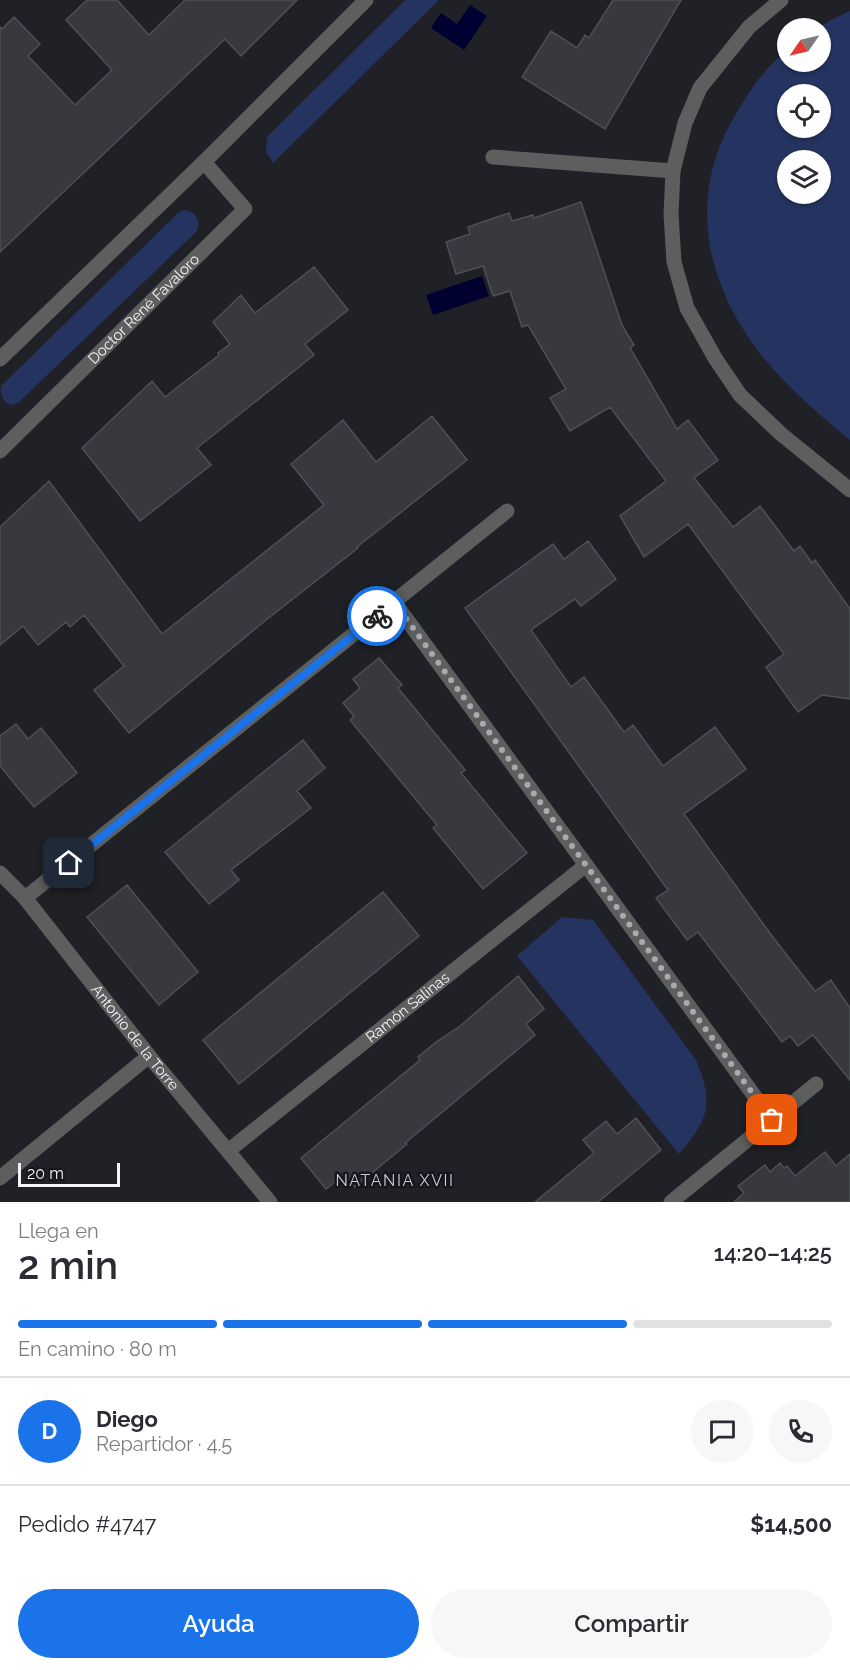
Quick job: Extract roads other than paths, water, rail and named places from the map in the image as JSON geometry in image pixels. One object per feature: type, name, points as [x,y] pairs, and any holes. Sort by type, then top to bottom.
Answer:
[{"type":"street","points":[[0,359],[204,162],[366,0]]},
{"type":"street","points":[[781,0],[749,27],[700,88],[685,123],[673,171],[670,214],[674,262],[687,308],[715,358],[740,395],[781,434],[850,490]]},
{"type":"street","points":[[493,158],[673,171]]},
{"type":"street","name":"Doctor René Favaloro","points":[[0,451],[245,209],[204,162]]},
{"type":"street","points":[[25,898],[507,511]]},
{"type":"street","points":[[394,602],[772,1120]]},
{"type":"street","name":"Ramón Salinas","points":[[228,1151],[585,865]]},
{"type":"street","name":"Antonio de la Torre","points":[[0,873],[25,898],[149,1056],[270,1202]]},
{"type":"street","points":[[0,1178],[149,1056]]},
{"type":"street","points":[[671,1202],[816,1084]]},
{"type":"district","name":"NATANIA XVII","points":[[395,1180]]}]
